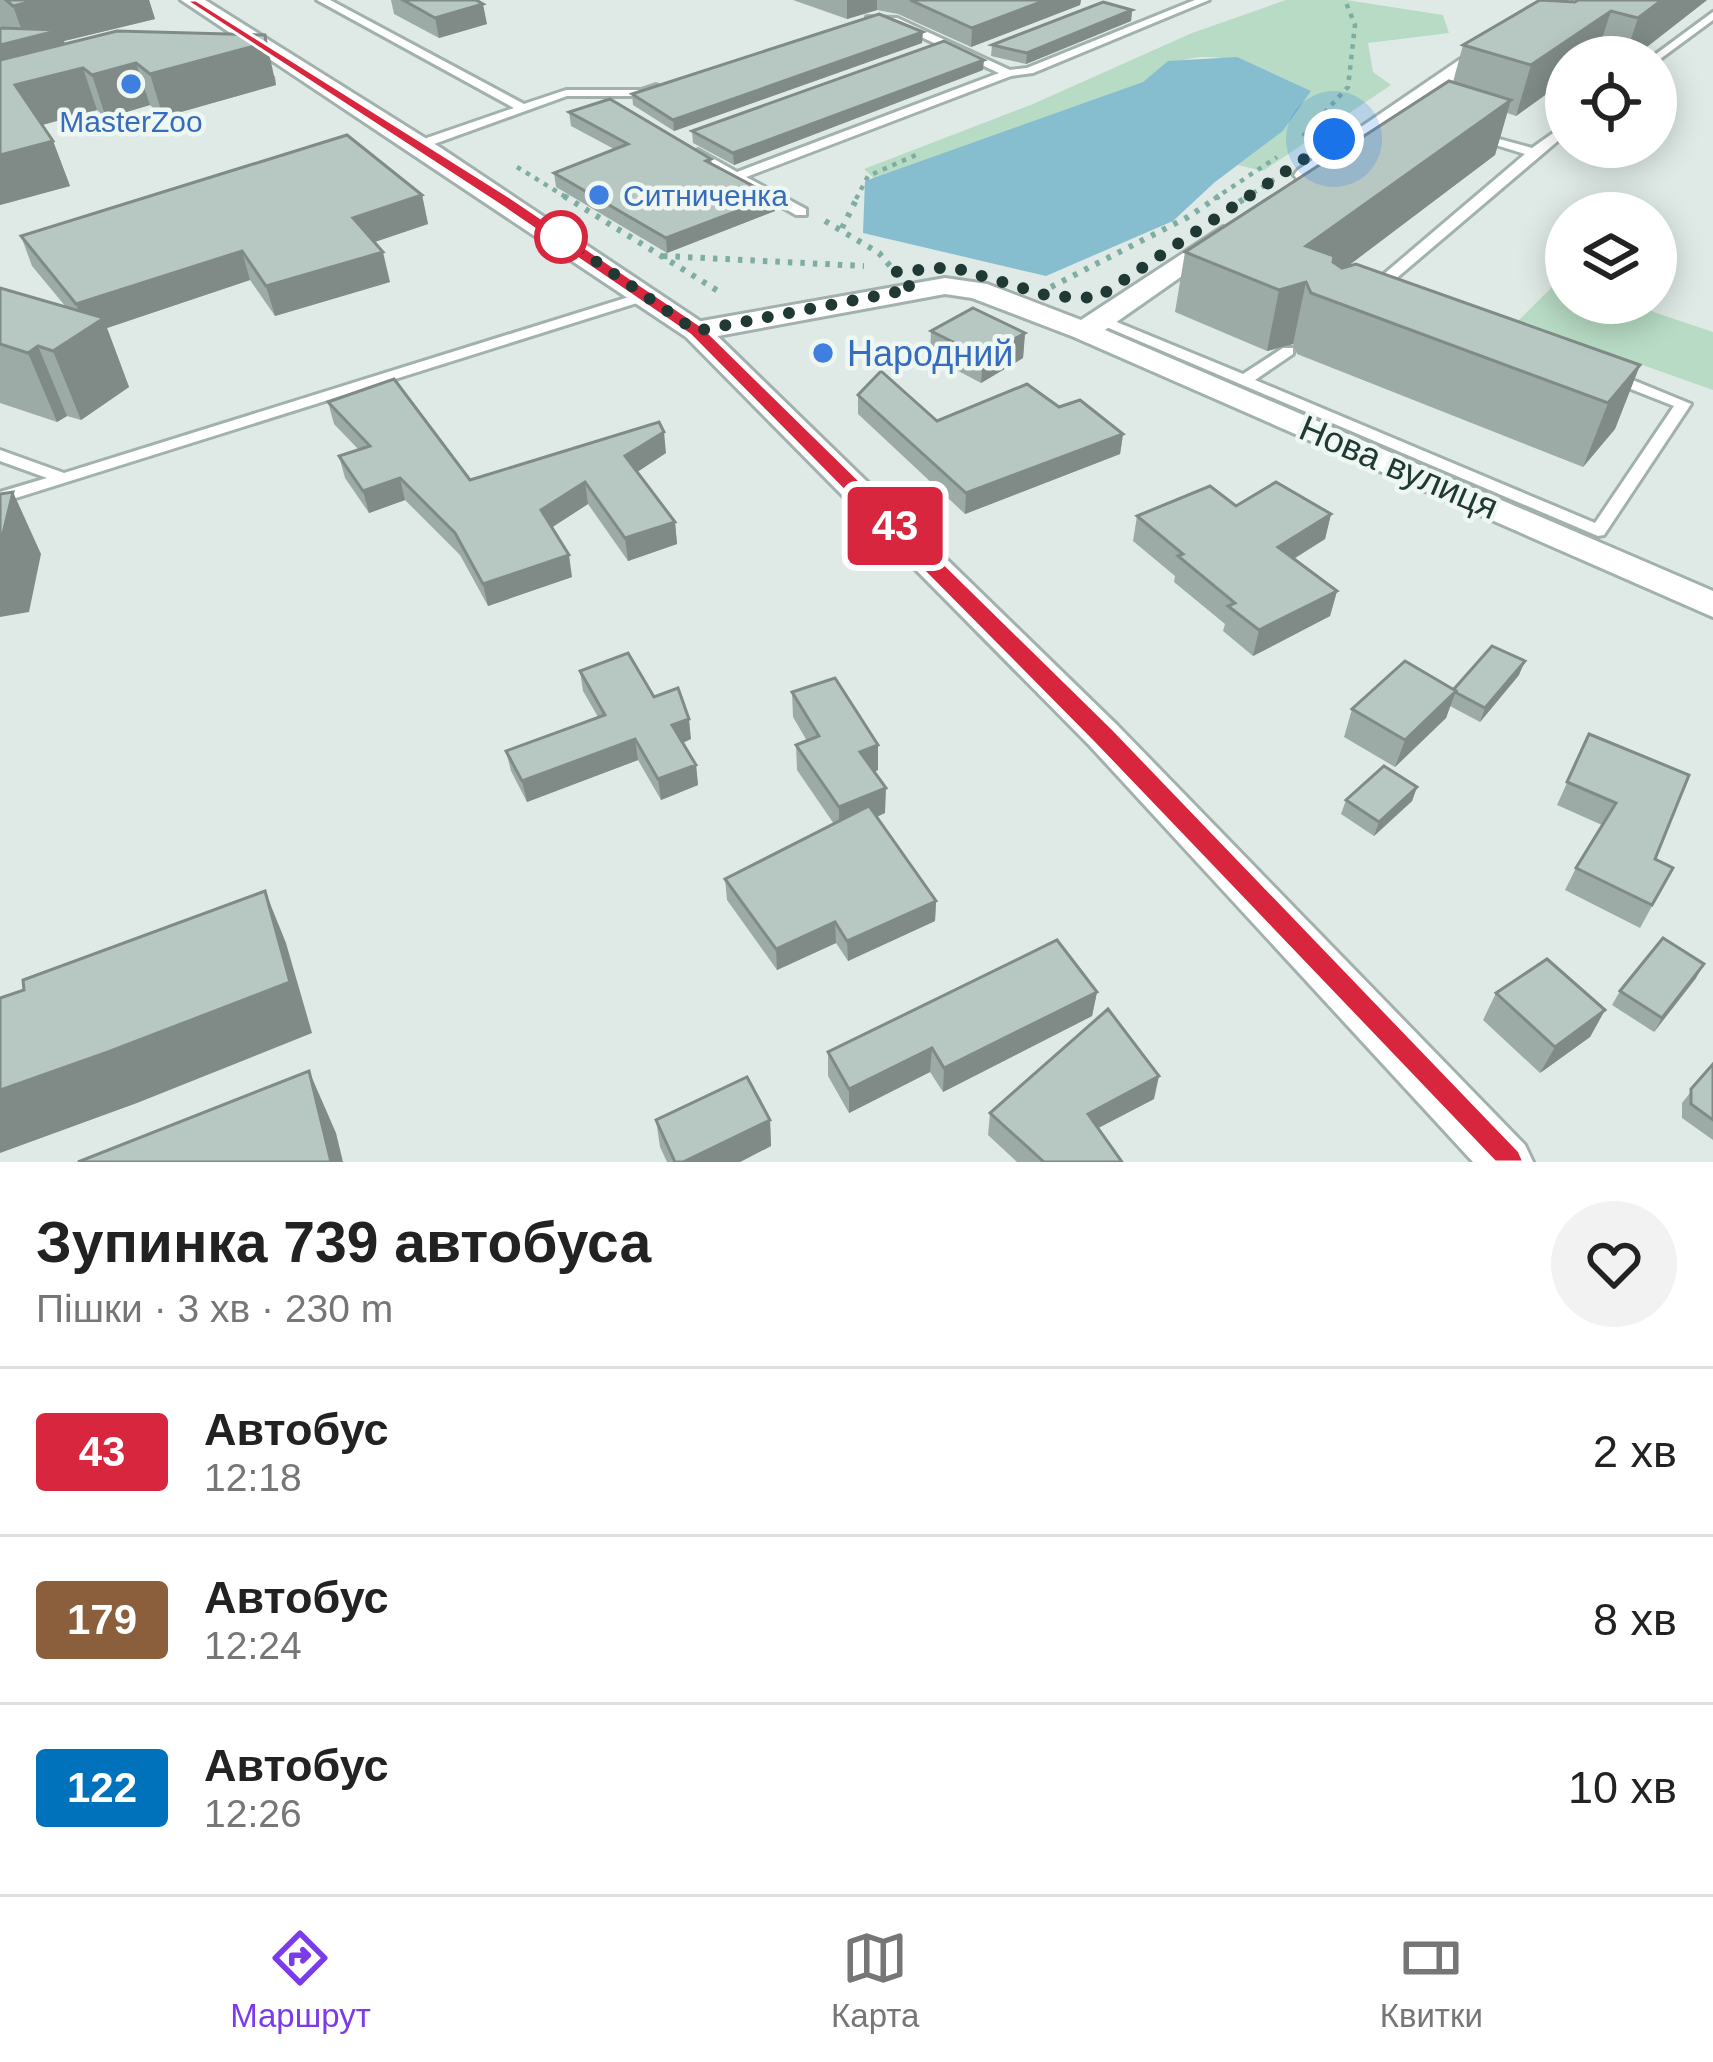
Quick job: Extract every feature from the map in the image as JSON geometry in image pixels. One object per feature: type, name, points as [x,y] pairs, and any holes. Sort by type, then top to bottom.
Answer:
[{"type":"street","points":[[191,0],[237,36],[419,145],[696,331],[1104,736],[1507,1162]]},
{"type":"street","points":[[1291,178],[1409,115],[1561,0]]},
{"type":"street","points":[[1093,326],[1250,216]]},
{"type":"street","name":"Нова вулиця","points":[[696,331],[912,289],[977,290],[1093,326],[1713,605]]},
{"type":"lane","points":[[322,0],[524,108]]},
{"type":"lane","points":[[737,176],[1009,74],[1029,71],[1204,0]]},
{"type":"lane","points":[[1694,10],[1713,15]]},
{"type":"lane","points":[[1677,43],[1713,15]]},
{"type":"lane","points":[[845,27],[878,17],[893,20],[1009,74]]},
{"type":"lane","points":[[920,52],[942,44]]},
{"type":"lane","points":[[970,56],[991,48]]},
{"type":"lane","points":[[419,145],[566,93],[642,93],[664,85]]},
{"type":"lane","points":[[593,91],[613,103]]},
{"type":"lane","points":[[1466,132],[1534,153]]},
{"type":"lane","points":[[672,141],[801,212]]},
{"type":"lane","points":[[1360,299],[1545,144]]},
{"type":"lane","points":[[1376,288],[1398,296]]},
{"type":"lane","points":[[0,498],[648,295]]},
{"type":"lane","points":[[1093,326],[1244,381],[1598,531],[1683,404],[1595,370]]},
{"type":"lane","points":[[1244,381],[1288,351]]},
{"type":"lane","points":[[0,455],[63,478]]},
{"type":"path","points":[[1049,296],[1039,292],[1188,217],[1294,146],[1348,87],[1355,25],[1345,0]]},
{"type":"path","points":[[459,130],[738,304]]},
{"type":"path","points":[[842,228],[868,176],[916,155]]},
{"type":"path","points":[[1215,218],[1291,178]]},
{"type":"path","points":[[824,220],[879,253],[895,272],[872,276]]},
{"type":"path","points":[[661,256],[892,268]]},
{"type":"green space","points":[[1286,0],[1346,0],[1443,15],[1449,33],[1368,43],[1373,72],[1391,85],[1263,171],[1238,165],[1283,131],[1310,91],[1247,64],[1206,57],[1164,68],[1143,82],[880,184],[864,169],[1033,104],[1192,33]]},
{"type":"green space","points":[[1545,294],[1545,324],[1677,324],[1677,320],[1713,332],[1713,390],[1518,321]]},
{"type":"water","points":[[1237,57],[1311,91],[1283,131],[1173,221],[1046,276],[863,233],[865,181],[1143,82],[1168,61]]},
{"type":"building","points":[[6,0],[38,0],[13,6]]},
{"type":"building","points":[[403,0],[476,0],[483,4],[435,18]]},
{"type":"building","points":[[910,0],[1046,0],[972,28]]},
{"type":"building","points":[[1540,0],[1662,0],[1638,18],[1611,11],[1574,36],[1545,36],[1545,56],[1531,65],[1463,45]]},
{"type":"building","points":[[1103,2],[1132,10],[1027,53],[992,45]]},
{"type":"building","points":[[879,14],[923,32],[673,120],[632,94]]},
{"type":"building","points":[[0,28],[60,30],[0,45]]},
{"type":"building","points":[[117,31],[265,35],[266,43],[150,74],[136,63],[92,75],[83,68],[15,85],[53,141],[0,155],[0,60]]},
{"type":"building","points":[[944,41],[984,60],[733,153],[692,131]]},
{"type":"building","points":[[1449,81],[1511,100],[1306,246],[1334,256],[1333,262],[1342,268],[1356,264],[1640,365],[1608,403],[1311,293],[1306,282],[1279,290],[1185,252]]},
{"type":"building","points":[[610,99],[711,159],[706,161],[774,197],[666,238],[554,173],[628,144],[569,112]]},
{"type":"building","points":[[347,135],[422,195],[353,218],[383,252],[266,286],[242,251],[76,304],[21,236]]},
{"type":"building","points":[[0,288],[104,318],[53,351],[38,346],[28,353],[0,344]]},
{"type":"building","points":[[973,308],[1025,333],[983,357],[931,331]]},
{"type":"building","points":[[881,371],[937,421],[1027,384],[1059,407],[1080,400],[1123,434],[966,493],[858,395]]},
{"type":"building","points":[[394,379],[470,480],[659,422],[664,432],[625,456],[675,522],[625,538],[585,482],[541,510],[569,555],[483,584],[455,533],[400,478],[363,491],[339,456],[370,446],[328,402]]},
{"type":"building","points":[[1276,482],[1331,514],[1278,547],[1337,591],[1259,630],[1228,606],[1235,603],[1178,556],[1183,554],[1137,516],[1210,486],[1236,506]]},
{"type":"building","points":[[13,492],[0,546],[0,494]]},
{"type":"building","points":[[1492,646],[1525,661],[1485,708],[1454,689]]},
{"type":"building","points":[[628,653],[654,697],[678,688],[689,719],[672,725],[696,765],[658,779],[635,739],[522,781],[506,751],[605,715],[580,671]]},
{"type":"building","points":[[1405,661],[1456,691],[1405,740],[1352,709]]},
{"type":"building","points":[[835,678],[878,745],[860,752],[886,788],[839,807],[796,745],[819,736],[792,692]]},
{"type":"building","points":[[1589,734],[1689,775],[1655,859],[1673,868],[1652,905],[1576,868],[1616,803],[1567,782]]},
{"type":"building","points":[[1384,766],[1417,787],[1379,822],[1346,800]]},
{"type":"building","points":[[869,806],[936,901],[847,941],[835,922],[776,949],[725,879]]},
{"type":"building","points":[[265,891],[290,982],[0,1090],[0,998],[24,990],[23,980]]},
{"type":"building","points":[[1663,938],[1704,964],[1662,1018],[1620,991]]},
{"type":"building","points":[[1057,940],[1097,992],[944,1068],[932,1048],[849,1089],[828,1052]]},
{"type":"building","points":[[1547,959],[1605,1010],[1555,1047],[1496,993]]},
{"type":"building","points":[[1108,1009],[1159,1076],[1088,1114],[1122,1162],[1044,1162],[990,1113]]},
{"type":"building","points":[[1713,1064],[1713,1120],[1691,1104],[1691,1089]]},
{"type":"building","points":[[309,1071],[331,1162],[78,1162]]},
{"type":"building","points":[[747,1077],[770,1120],[675,1162],[656,1120]]},
{"type":"bus line","name":"43","points":[[191,0],[504,200],[696,331],[1104,736],[1507,1162]]},
{"type":"place","name":"MasterZoo","points":[[131,84]]},
{"type":"place","name":"Ситниченка","points":[[599,195]]},
{"type":"place","name":"Народний","points":[[823,353]]},
{"type":"route","points":[[561,237],[696,331],[912,289],[895,272],[952,267],[1049,296],[1097,298],[1334,139]]}]
